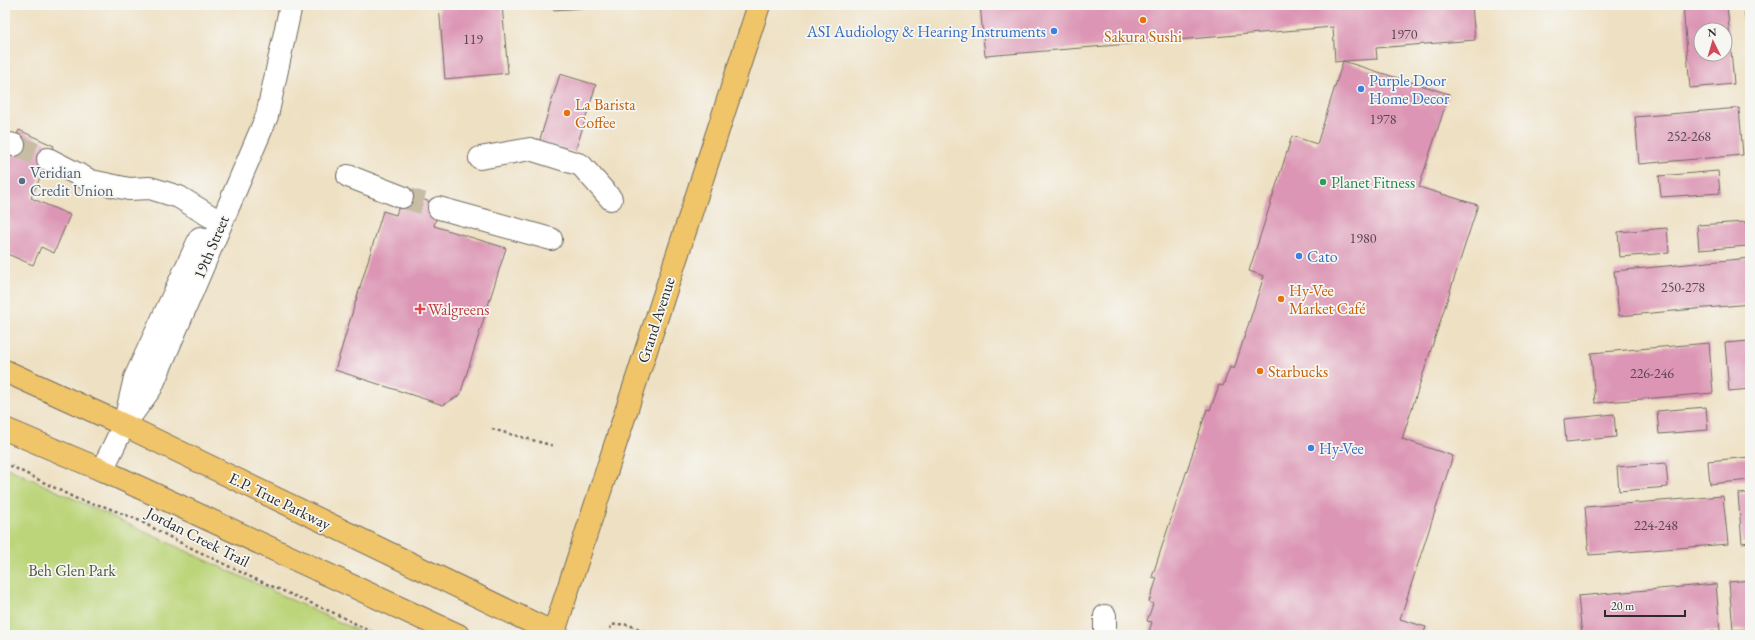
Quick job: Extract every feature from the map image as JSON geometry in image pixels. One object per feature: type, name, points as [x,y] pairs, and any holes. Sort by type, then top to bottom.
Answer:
[{"type":"main road","name":"Grand Avenue","points":[[555,634],[759,5]]},
{"type":"main road","name":"E.P. True Parkway","points":[[5,371],[124,425],[555,634]]},
{"type":"main road","points":[[5,428],[102,470],[458,635]]},
{"type":"street","name":"19th Street","points":[[102,470],[124,425],[151,388],[267,116],[290,5]]},
{"type":"street","name":"19th Street","points":[[124,425],[135,378],[210,216],[278,60]]},
{"type":"street","points":[[480,158],[530,149],[581,165],[611,199]]},
{"type":"street","points":[[48,159],[92,181],[129,189],[150,188],[179,197],[210,216]]},
{"type":"street","points":[[348,176],[402,197]]},
{"type":"street","points":[[439,208],[551,239]]},
{"type":"path","points":[[492,430],[554,446]]},
{"type":"path","name":"Jordan Creek Trail","points":[[5,464],[79,500],[103,506],[136,519],[253,578],[334,613],[378,635]]},
{"type":"path","points":[[608,635],[612,625],[628,624],[652,635]]},
{"type":"green space","name":"Beh Glen Park","points":[[5,467],[367,635],[5,635]]},
{"type":"building","points":[[439,5],[502,5],[508,73],[445,79]]},
{"type":"building","points":[[552,5],[612,5],[612,6],[553,10]]},
{"type":"building","points":[[980,5],[1472,5],[1475,40],[1376,48],[1377,59],[1335,62],[1333,27],[985,56]]},
{"type":"building","points":[[1683,5],[1727,5],[1729,22],[1693,22],[1693,62],[1732,62],[1734,84],[1690,88]]},
{"type":"building","points":[[1744,5],[1750,5],[1750,18],[1745,19]]},
{"type":"building","name":"Hy-Vee","points":[[1343,61],[1449,94],[1419,187],[1478,205],[1402,439],[1453,456],[1400,619],[1426,627],[1423,635],[1148,635],[1152,622],[1147,621],[1153,604],[1149,602],[1157,578],[1152,577],[1207,409],[1210,410],[1219,385],[1223,386],[1230,367],[1234,369],[1264,276],[1249,271],[1292,136],[1317,144]]},
{"type":"building","name":"La Barista Coffee","points":[[560,74],[596,85],[575,152],[539,142]]},
{"type":"building","points":[[1739,108],[1743,155],[1639,164],[1635,117]]},
{"type":"building","name":"Veridian Credit Union","points":[[19,130],[54,146],[31,198],[70,215],[54,253],[41,247],[33,265],[5,253],[5,163]]},
{"type":"building","points":[[1718,171],[1720,193],[1661,197],[1659,176]]},
{"type":"building","name":"Walgreens","points":[[403,193],[440,205],[434,226],[506,248],[460,395],[443,405],[335,370],[383,211],[396,215]]},
{"type":"building","points":[[1746,222],[1748,246],[1699,250],[1697,225]]},
{"type":"building","points":[[1667,228],[1669,253],[1620,257],[1618,232]]},
{"type":"building","points":[[1750,258],[1750,304],[1619,316],[1614,271]]},
{"type":"building","points":[[1750,341],[1750,389],[1729,391],[1725,343]]},
{"type":"building","points":[[1709,343],[1713,393],[1595,403],[1591,353]]},
{"type":"building","points":[[1706,407],[1708,430],[1659,434],[1657,411]]},
{"type":"building","points":[[1614,414],[1616,437],[1566,442],[1564,419]]},
{"type":"building","points":[[1750,457],[1750,480],[1710,484],[1708,461]]},
{"type":"building","points":[[1666,463],[1668,487],[1619,491],[1617,467]]},
{"type":"building","points":[[1750,493],[1750,542],[1742,543],[1738,494]]},
{"type":"building","points":[[1723,496],[1728,544],[1589,555],[1585,507]]},
{"type":"building","points":[[1750,580],[1750,629],[1733,630],[1729,582]]},
{"type":"building","points":[[1716,584],[1720,631],[1675,635],[1582,635],[1578,596]]},
{"type":"tunnel","points":[[14,145],[48,159]]},
{"type":"tunnel","points":[[402,197],[439,208]]},
{"type":"place","name":"Sakura Sushi","points":[[1143,20]]},
{"type":"place","name":"ASI Audiology & Hearing Instruments","points":[[1054,31]]},
{"type":"place","name":"Purple Door Home Decor","points":[[1361,89]]},
{"type":"place","name":"La Barista Coffee","points":[[567,113]]},
{"type":"place","name":"Veridian Credit Union","points":[[22,181]]},
{"type":"place","name":"Planet Fitness","points":[[1323,182]]},
{"type":"place","name":"Cato","points":[[1299,256]]},
{"type":"place","name":"Hy-Vee Market Café","points":[[1281,299]]},
{"type":"place","name":"Walgreens","points":[[420,309]]},
{"type":"place","name":"Starbucks","points":[[1260,371]]},
{"type":"place","name":"Hy-Vee","points":[[1311,448]]}]
